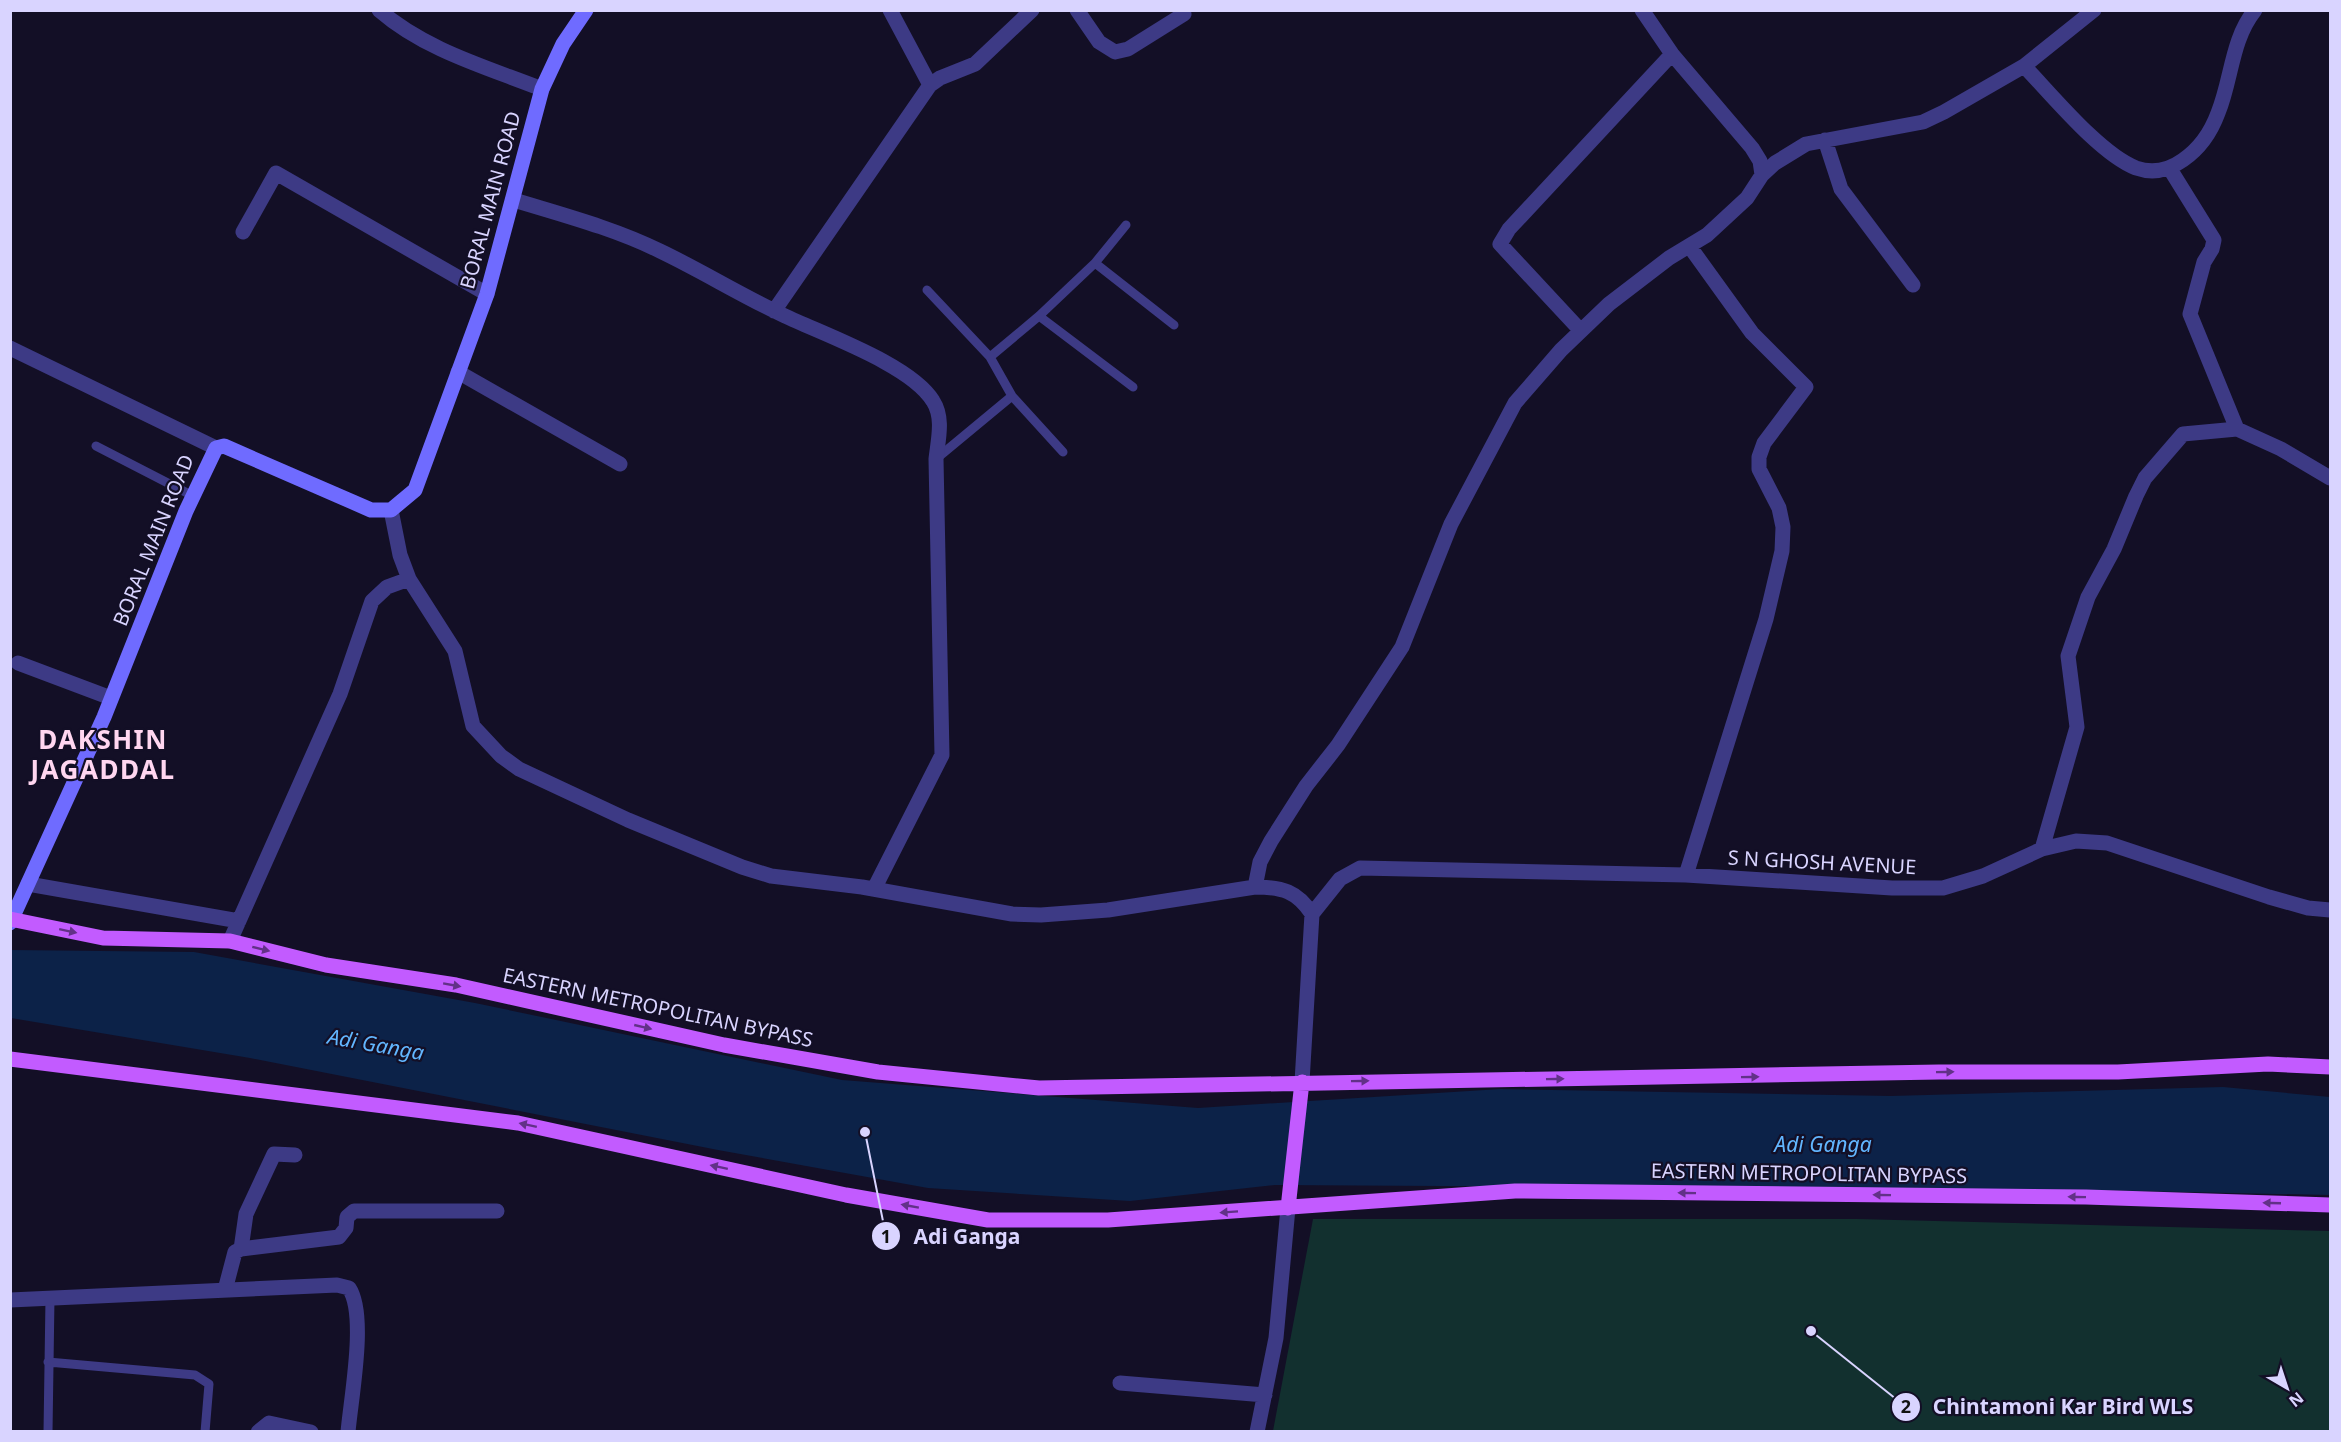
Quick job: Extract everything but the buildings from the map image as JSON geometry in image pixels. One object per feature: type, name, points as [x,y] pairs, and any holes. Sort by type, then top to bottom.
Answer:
[{"type":"main road","name":"BORAL MAIN ROAD","points":[[11,921],[111,698],[193,496],[216,448],[224,446],[370,510],[391,510],[415,490],[487,294],[542,89],[563,44],[586,10]]},
{"type":"main road","name":"EASTERN METROPOLITAN BYPASS","points":[[11,921],[103,938],[230,941],[326,965],[456,985],[724,1045],[878,1072],[1039,1088],[1963,1072],[2118,1072],[2268,1064],[2331,1067]]},
{"type":"main road","name":"EASTERN METROPOLITAN BYPASS","points":[[10,1059],[518,1123],[846,1195],[988,1220],[1108,1220],[1515,1191],[2086,1197],[2331,1205]]},
{"type":"main road","points":[[1287,1208],[1294,1170],[1302,1082]]},
{"type":"street","points":[[379,10],[399,28],[421,41],[542,89]]},
{"type":"street","points":[[890,10],[930,85]]},
{"type":"street","points":[[774,311],[930,85],[940,78],[975,64],[1032,10]]},
{"type":"street","points":[[1077,10],[1099,42],[1115,52],[1128,49],[1184,14]]},
{"type":"street","points":[[1642,10],[1672,54],[1752,148],[1760,161],[1762,175]]},
{"type":"street","points":[[1256,886],[1260,862],[1271,841],[1306,786],[1338,745],[1402,647],[1451,524],[1515,403],[1581,331],[1638,280],[1669,258],[1690,247],[1732,214],[1762,175],[1792,152],[1806,144],[1923,122],[2024,66],[2094,10]]},
{"type":"street","points":[[2024,66],[2084,127],[2126,163],[2138,169],[2170,169],[2189,156],[2209,135],[2219,112],[2238,39],[2255,10]]},
{"type":"street","points":[[1581,331],[1500,244],[1509,229],[1672,54]]},
{"type":"street","points":[[1826,140],[1841,189],[1913,285]]},
{"type":"street","points":[[2170,169],[2214,240],[2212,249],[2204,262],[2190,314],[2237,429]]},
{"type":"street","points":[[243,232],[276,173],[487,294]]},
{"type":"street","points":[[514,200],[601,226],[659,251],[774,311],[899,370],[919,384],[934,402],[940,426],[936,459],[942,755],[874,889]]},
{"type":"street","points":[[1686,875],[1766,619],[1782,551],[1783,527],[1779,508],[1759,469],[1759,457],[1764,443],[1806,387],[1752,333],[1690,247]]},
{"type":"street","points":[[10,348],[216,448]]},
{"type":"street","points":[[458,372],[621,464]]},
{"type":"street","points":[[2042,849],[2077,727],[2068,656],[2088,597],[2114,549],[2136,496],[2166,451],[2183,434],[2237,429],[2281,449],[2331,478]]},
{"type":"street","points":[[391,510],[400,555],[409,579],[455,651],[473,726],[501,756],[519,769],[628,820],[741,867],[771,876],[874,889],[987,911],[1041,915],[1108,910],[1256,886],[1277,887],[1294,893],[1303,900],[1312,914],[1302,1082]]},
{"type":"street","points":[[230,941],[340,694],[372,601],[387,587],[409,579]]},
{"type":"street","points":[[18,663],[111,698]]},
{"type":"street","name":"S N GHOSH AVENUE","points":[[1312,914],[1340,879],[1360,868],[1686,875],[1892,888],[1944,888],[1983,876],[2042,849],[2076,841],[2107,843],[2279,900],[2308,908],[2331,910]]},
{"type":"street","points":[[28,884],[239,921]]},
{"type":"street","points":[[241,1249],[246,1214],[274,1154],[295,1155]]},
{"type":"street","points":[[1257,1431],[1276,1338],[1287,1208]]},
{"type":"street","points":[[225,1290],[232,1257],[241,1249],[339,1237],[346,1228],[347,1217],[354,1211],[497,1210]]},
{"type":"street","points":[[10,1300],[337,1285],[349,1288],[355,1298],[358,1320],[348,1431]]},
{"type":"street","points":[[1120,1383],[1265,1395]]},
{"type":"street","points":[[258,1431],[269,1423],[311,1431]]},
{"type":"lane","points":[[990,357],[1040,316],[1095,263],[1126,225]]},
{"type":"lane","points":[[1095,263],[1174,325]]},
{"type":"lane","points":[[927,290],[990,357],[1012,396],[1063,452]]},
{"type":"lane","points":[[1040,316],[1133,387]]},
{"type":"lane","points":[[936,459],[1012,396]]},
{"type":"lane","points":[[96,446],[193,496]]},
{"type":"lane","points":[[48,1431],[50,1298]]},
{"type":"lane","points":[[48,1362],[195,1375],[204,1378],[209,1384],[205,1431]]},
{"type":"green space","points":[[1313,1219],[1857,1219],[2330,1231],[2330,1431],[1273,1431]]},
{"type":"water","points":[[10,950],[194,952],[475,1003],[842,1080],[1198,1108],[1501,1089],[1891,1096],[2223,1087],[2330,1097],[2330,1195],[2090,1190],[1275,1185],[1130,1201],[928,1188],[718,1150],[250,1058],[11,1018]]},
{"type":"place","name":"Adi Ganga","points":[[865,1132]]},
{"type":"place","name":"Chintamoni Kar Bird WLS","points":[[1811,1331]]},
{"type":"district","name":"DAKSHIN JAGADDAL","points":[[103,754]]}]
